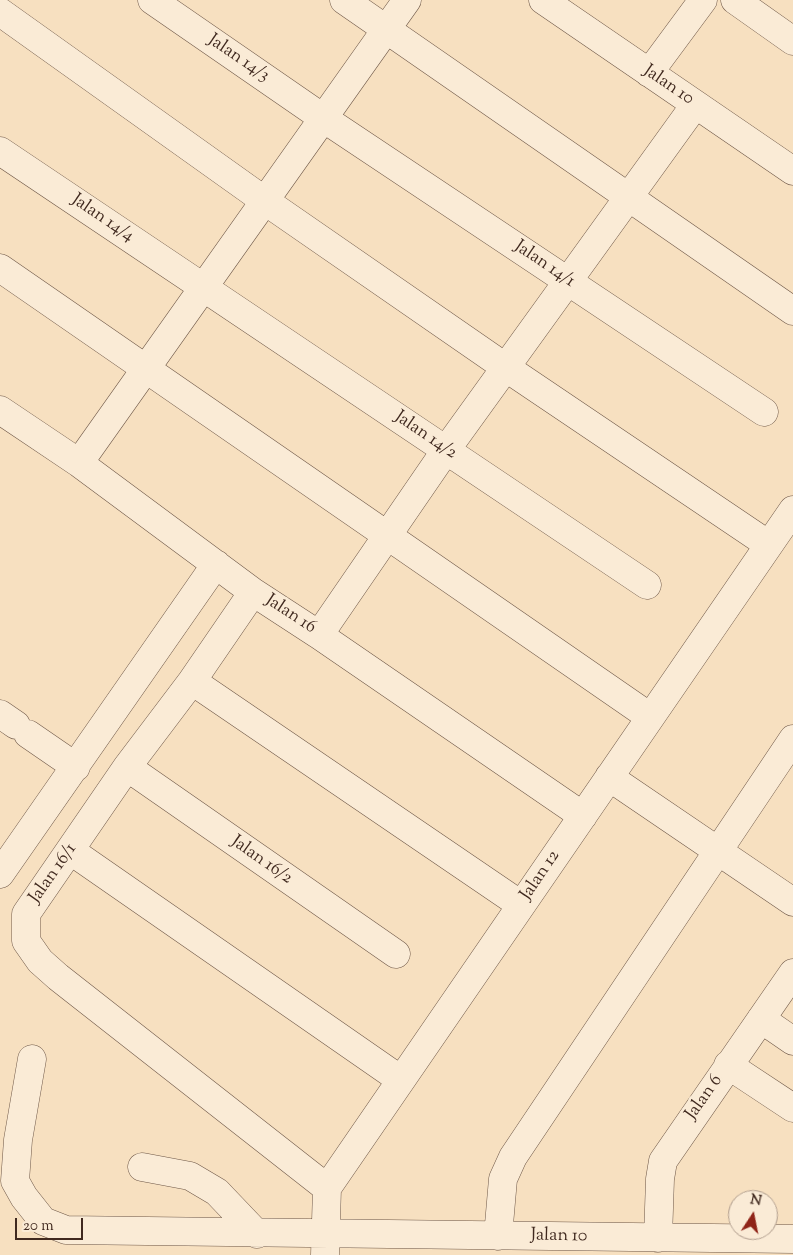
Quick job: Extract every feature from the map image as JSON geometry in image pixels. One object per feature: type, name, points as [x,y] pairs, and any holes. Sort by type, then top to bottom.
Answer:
[{"type":"street","name":"Jalan 14/3","points":[[152,0],[324,118]]},
{"type":"street","points":[[344,0],[793,311]]},
{"type":"street","points":[[79,463],[407,0]]},
{"type":"street","name":"Jalan 10","points":[[543,0],[793,172]]},
{"type":"street","points":[[649,73],[704,0]]},
{"type":"street","points":[[735,0],[793,41]]},
{"type":"street","points":[[0,12],[265,201],[505,367],[769,545]]},
{"type":"street","points":[[320,635],[446,450],[695,105]]},
{"type":"street","name":"Jalan 14/1","points":[[324,118],[764,412]]},
{"type":"street","name":"Jalan 14/4","points":[[0,151],[204,287]]},
{"type":"street","points":[[0,268],[387,534],[650,718]]},
{"type":"street","name":"Jalan 14/2","points":[[204,287],[647,585]]},
{"type":"street","name":"Jalan 16","points":[[0,410],[79,463],[253,592],[320,635],[583,816]]},
{"type":"street","name":"Jalan 12","points":[[327,1188],[793,510]]},
{"type":"street","points":[[0,874],[216,564]]},
{"type":"street","name":"Jalan 16/1","points":[[253,592],[192,681],[127,768],[26,914],[26,942],[40,961],[327,1188]]},
{"type":"street","points":[[192,681],[521,906]]},
{"type":"street","points":[[15,724],[76,767]]},
{"type":"street","points":[[498,1236],[503,1179],[513,1157],[793,739]]},
{"type":"street","name":"Jalan 16/2","points":[[127,768],[396,954]]},
{"type":"street","points":[[610,777],[793,902]]},
{"type":"street","points":[[71,851],[401,1080]]},
{"type":"street","name":"Jalan 6","points":[[648,1244],[663,1161],[793,973]]},
{"type":"street","points":[[761,1019],[793,1042]]},
{"type":"street","name":"Jalan 10","points":[[32,1059],[18,1140],[15,1181],[24,1197],[43,1221],[66,1230],[257,1234],[326,1244],[498,1236],[648,1244],[793,1239]]},
{"type":"street","points":[[728,1065],[793,1108]]},
{"type":"street","points":[[142,1167],[190,1176],[204,1184],[217,1192],[257,1234]]},
{"type":"street","points":[[326,1244],[327,1188]]}]
